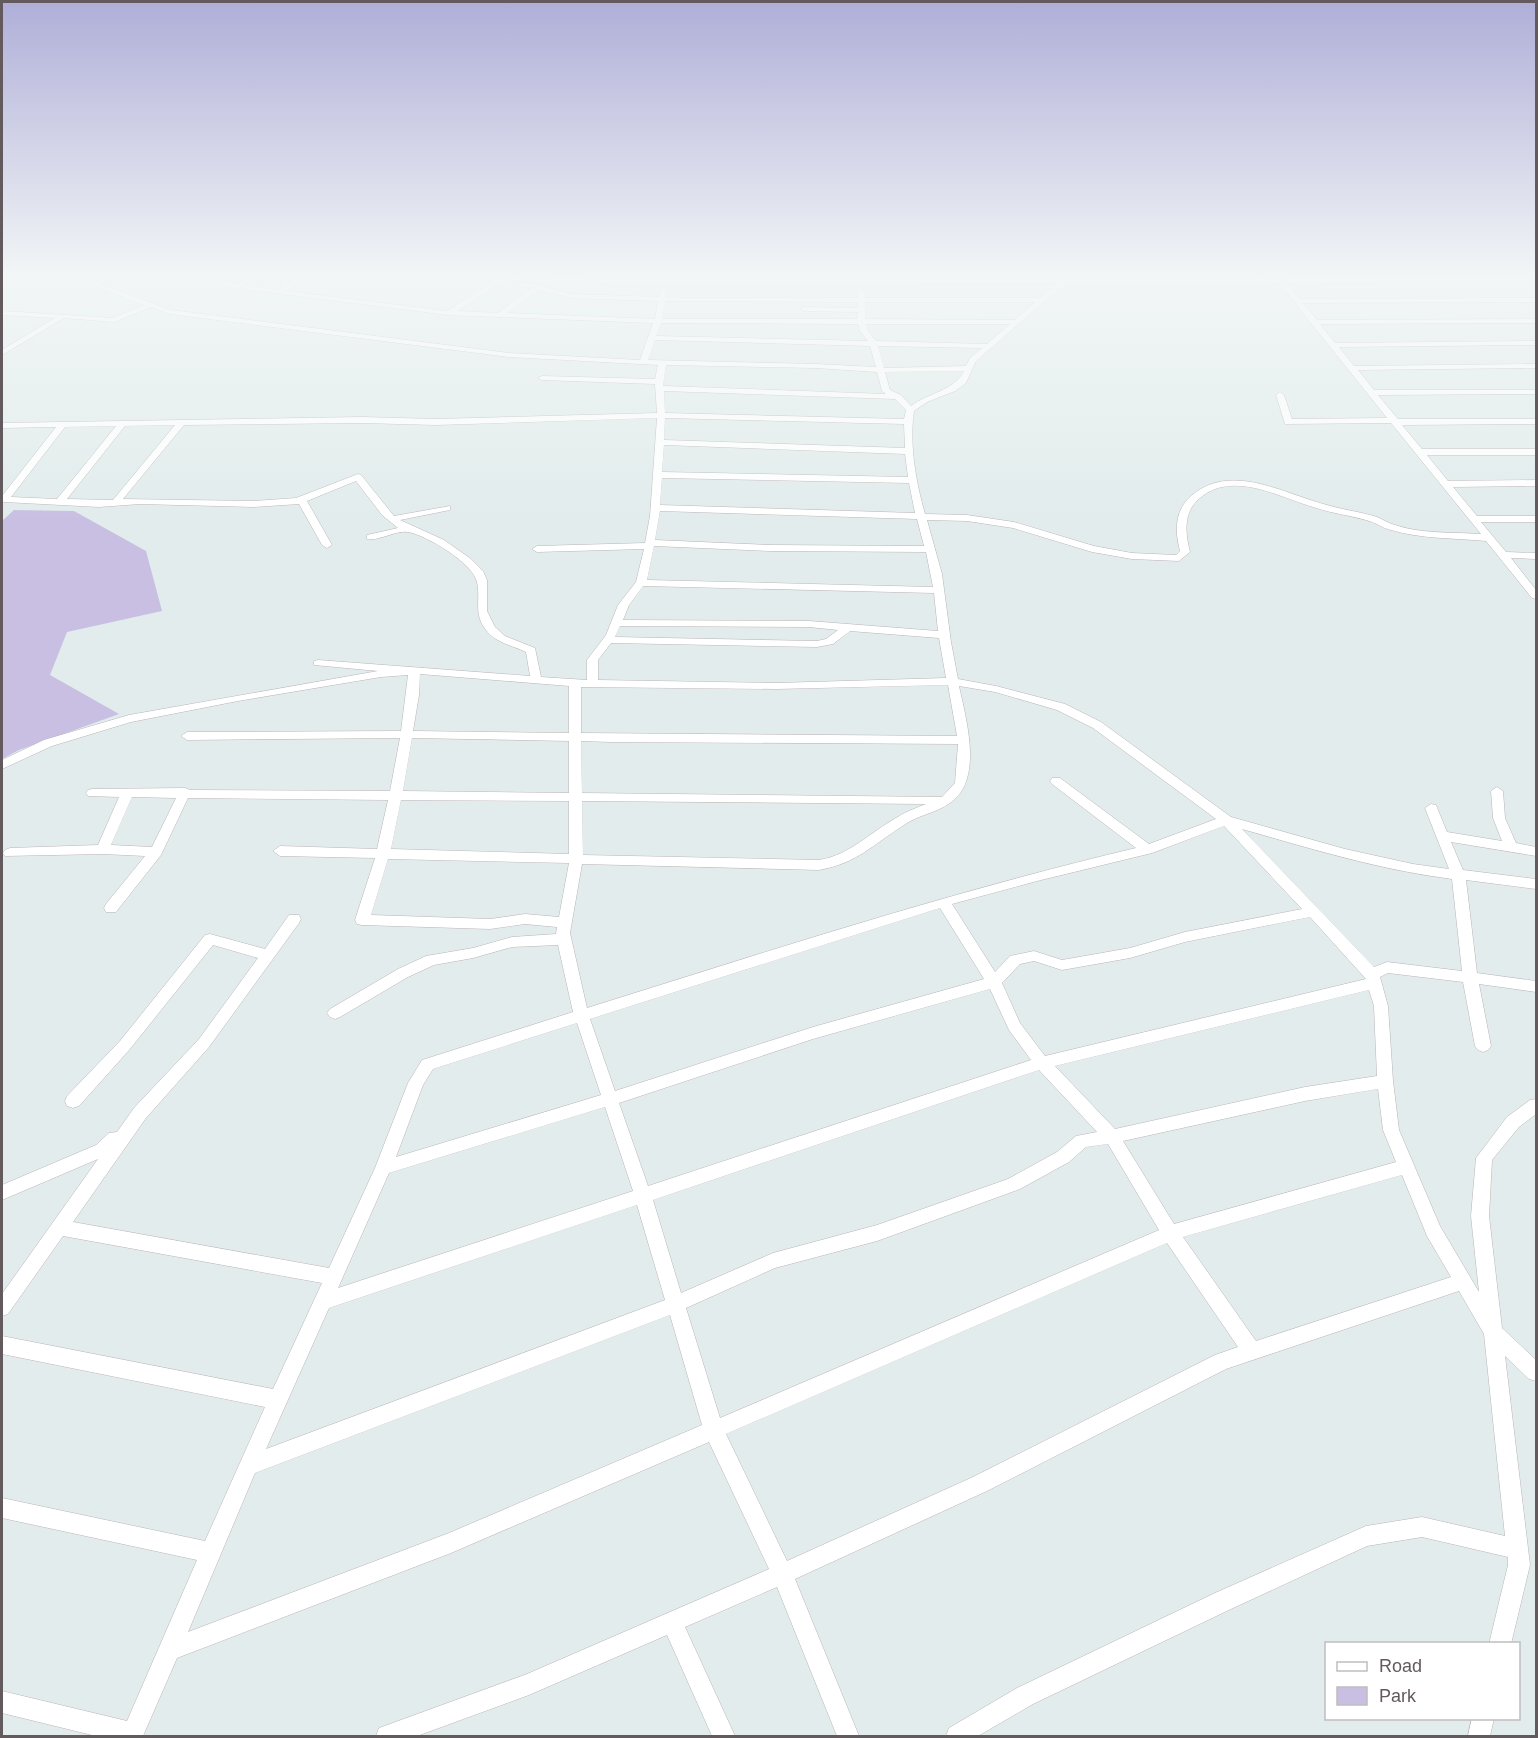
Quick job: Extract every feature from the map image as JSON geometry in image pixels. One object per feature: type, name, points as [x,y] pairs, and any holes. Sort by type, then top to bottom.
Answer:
[{"type":"street","points":[[573,357],[644,362],[881,370],[968,368]]},
{"type":"street","points":[[644,362],[646,357]]},
{"type":"street","points":[[280,850],[819,865],[837,862],[854,854],[901,820],[946,800],[961,784],[963,740],[944,635],[939,590],[920,515],[914,480],[909,416],[897,397],[886,391],[878,357]]},
{"type":"street","points":[[2,425],[362,420],[436,422],[661,415],[909,416],[924,400],[952,389],[963,381],[968,368],[976,357]]},
{"type":"street","points":[[1343,357],[1536,594]]},
{"type":"street","points":[[593,683],[590,665],[594,655],[607,640],[627,600],[642,583],[655,508],[661,415],[659,385],[662,362]]},
{"type":"street","points":[[1352,368],[1536,366]]},
{"type":"street","points":[[542,378],[924,400]]},
{"type":"street","points":[[1371,393],[1536,392]]},
{"type":"street","points":[[1280,395],[1288,422],[1536,421]]},
{"type":"street","points":[[116,502],[181,423]]},
{"type":"street","points":[[3,499],[62,425]]},
{"type":"street","points":[[59,503],[121,425]]},
{"type":"street","points":[[659,442],[910,451]]},
{"type":"street","points":[[1420,452],[1536,452]]},
{"type":"street","points":[[657,475],[914,480]]},
{"type":"street","points":[[3,499],[59,503],[254,504],[302,500],[358,477],[393,519],[458,553],[480,574],[483,592],[480,606],[487,625],[502,639],[531,650],[536,680]]},
{"type":"street","points":[[655,508],[967,518],[1014,525],[1092,549],[1132,556],[1179,558],[1185,552],[1180,533],[1185,508],[1194,496],[1215,483],[1276,491],[1317,506],[1377,520],[1392,528],[1489,538]]},
{"type":"street","points":[[1446,484],[1536,483]]},
{"type":"street","points":[[302,500],[327,545]]},
{"type":"street","points":[[393,519],[447,508]]},
{"type":"street","points":[[1473,519],[1536,519]]},
{"type":"street","points":[[371,537],[408,528]]},
{"type":"street","points":[[537,549],[649,545],[930,549]]},
{"type":"street","points":[[1502,555],[1536,556]]},
{"type":"street","points":[[642,583],[939,590]]},
{"type":"street","points":[[616,622],[809,624],[944,635]]},
{"type":"street","points":[[607,640],[817,644],[829,642],[848,627]]},
{"type":"street","points":[[318,663],[575,683],[776,686],[952,681],[996,689],[1061,707],[1097,725],[1226,820],[1373,978],[1381,1006],[1385,1080],[1391,1130],[1433,1230],[1492,1332],[1536,1372]]},
{"type":"street","points":[[414,671],[413,695],[404,736],[396,794],[383,854],[362,920],[490,924],[525,919],[565,922]]},
{"type":"street","points":[[2,765],[48,743],[129,719],[238,698],[381,674],[414,671]]},
{"type":"street","points":[[575,683],[576,859],[565,922],[565,939],[581,1014],[643,1196],[714,1431],[782,1574],[848,1737]]},
{"type":"street","points":[[187,736],[461,734],[610,738],[963,740]]},
{"type":"street","points":[[1056,781],[1148,850]]},
{"type":"street","points":[[1497,791],[1499,818],[1511,847]]},
{"type":"street","points":[[92,792],[946,800]]},
{"type":"street","points":[[103,849],[128,792]]},
{"type":"street","points":[[111,908],[156,852],[185,792]]},
{"type":"street","points":[[1431,808],[1459,877],[1470,978],[1483,1046]]},
{"type":"street","points":[[2,1702],[132,1735],[248,1466],[383,1168],[417,1083],[428,1064],[943,902],[1037,876],[1148,850],[1226,820],[1345,854],[1459,877],[1536,885]]},
{"type":"street","points":[[1442,836],[1536,851]]},
{"type":"street","points":[[10,854],[103,849],[156,852]]},
{"type":"street","points":[[943,902],[994,982],[1014,1026],[1042,1063],[1112,1137],[1170,1233],[1252,1351]]},
{"type":"street","points":[[383,1168],[610,1099],[813,1033],[994,982],[1015,960],[1034,956],[1062,965],[1130,953],[1185,937],[1311,912]]},
{"type":"street","points":[[2,1308],[131,1125],[204,1043],[294,920]]},
{"type":"street","points":[[73,1101],[125,1045],[210,939],[268,955]]},
{"type":"street","points":[[335,1013],[403,973],[431,960],[473,953],[512,942],[565,939]]},
{"type":"street","points":[[322,1302],[1042,1063],[1373,978],[1387,967],[1536,986]]},
{"type":"street","points":[[248,1466],[676,1304],[773,1261],[877,1233],[1014,1184],[1064,1157],[1082,1141],[1112,1137],[1385,1080]]},
{"type":"street","points":[[1500,1642],[1518,1565],[1480,1216],[1484,1158],[1513,1122],[1536,1105]]},
{"type":"street","points":[[2,1193],[102,1150],[131,1125]]},
{"type":"street","points":[[171,1649],[451,1543],[1170,1233],[1407,1167]]},
{"type":"street","points":[[58,1227],[333,1277]]},
{"type":"street","points":[[387,1737],[529,1684],[782,1574],[980,1484],[1222,1361],[1463,1281]]},
{"type":"street","points":[[2,1345],[278,1400]]},
{"type":"street","points":[[2,1508],[211,1553]]},
{"type":"street","points":[[957,1737],[1035,1691],[1366,1536],[1422,1527],[1517,1549]]},
{"type":"street","points":[[672,1622],[724,1737]]},
{"type":"street","points":[[1479,1737],[1483,1720]]},
{"type":"green space","points":[[14,510],[74,511],[146,551],[162,611],[67,632],[50,675],[119,714],[19,750],[2,759],[2,521]]}]
